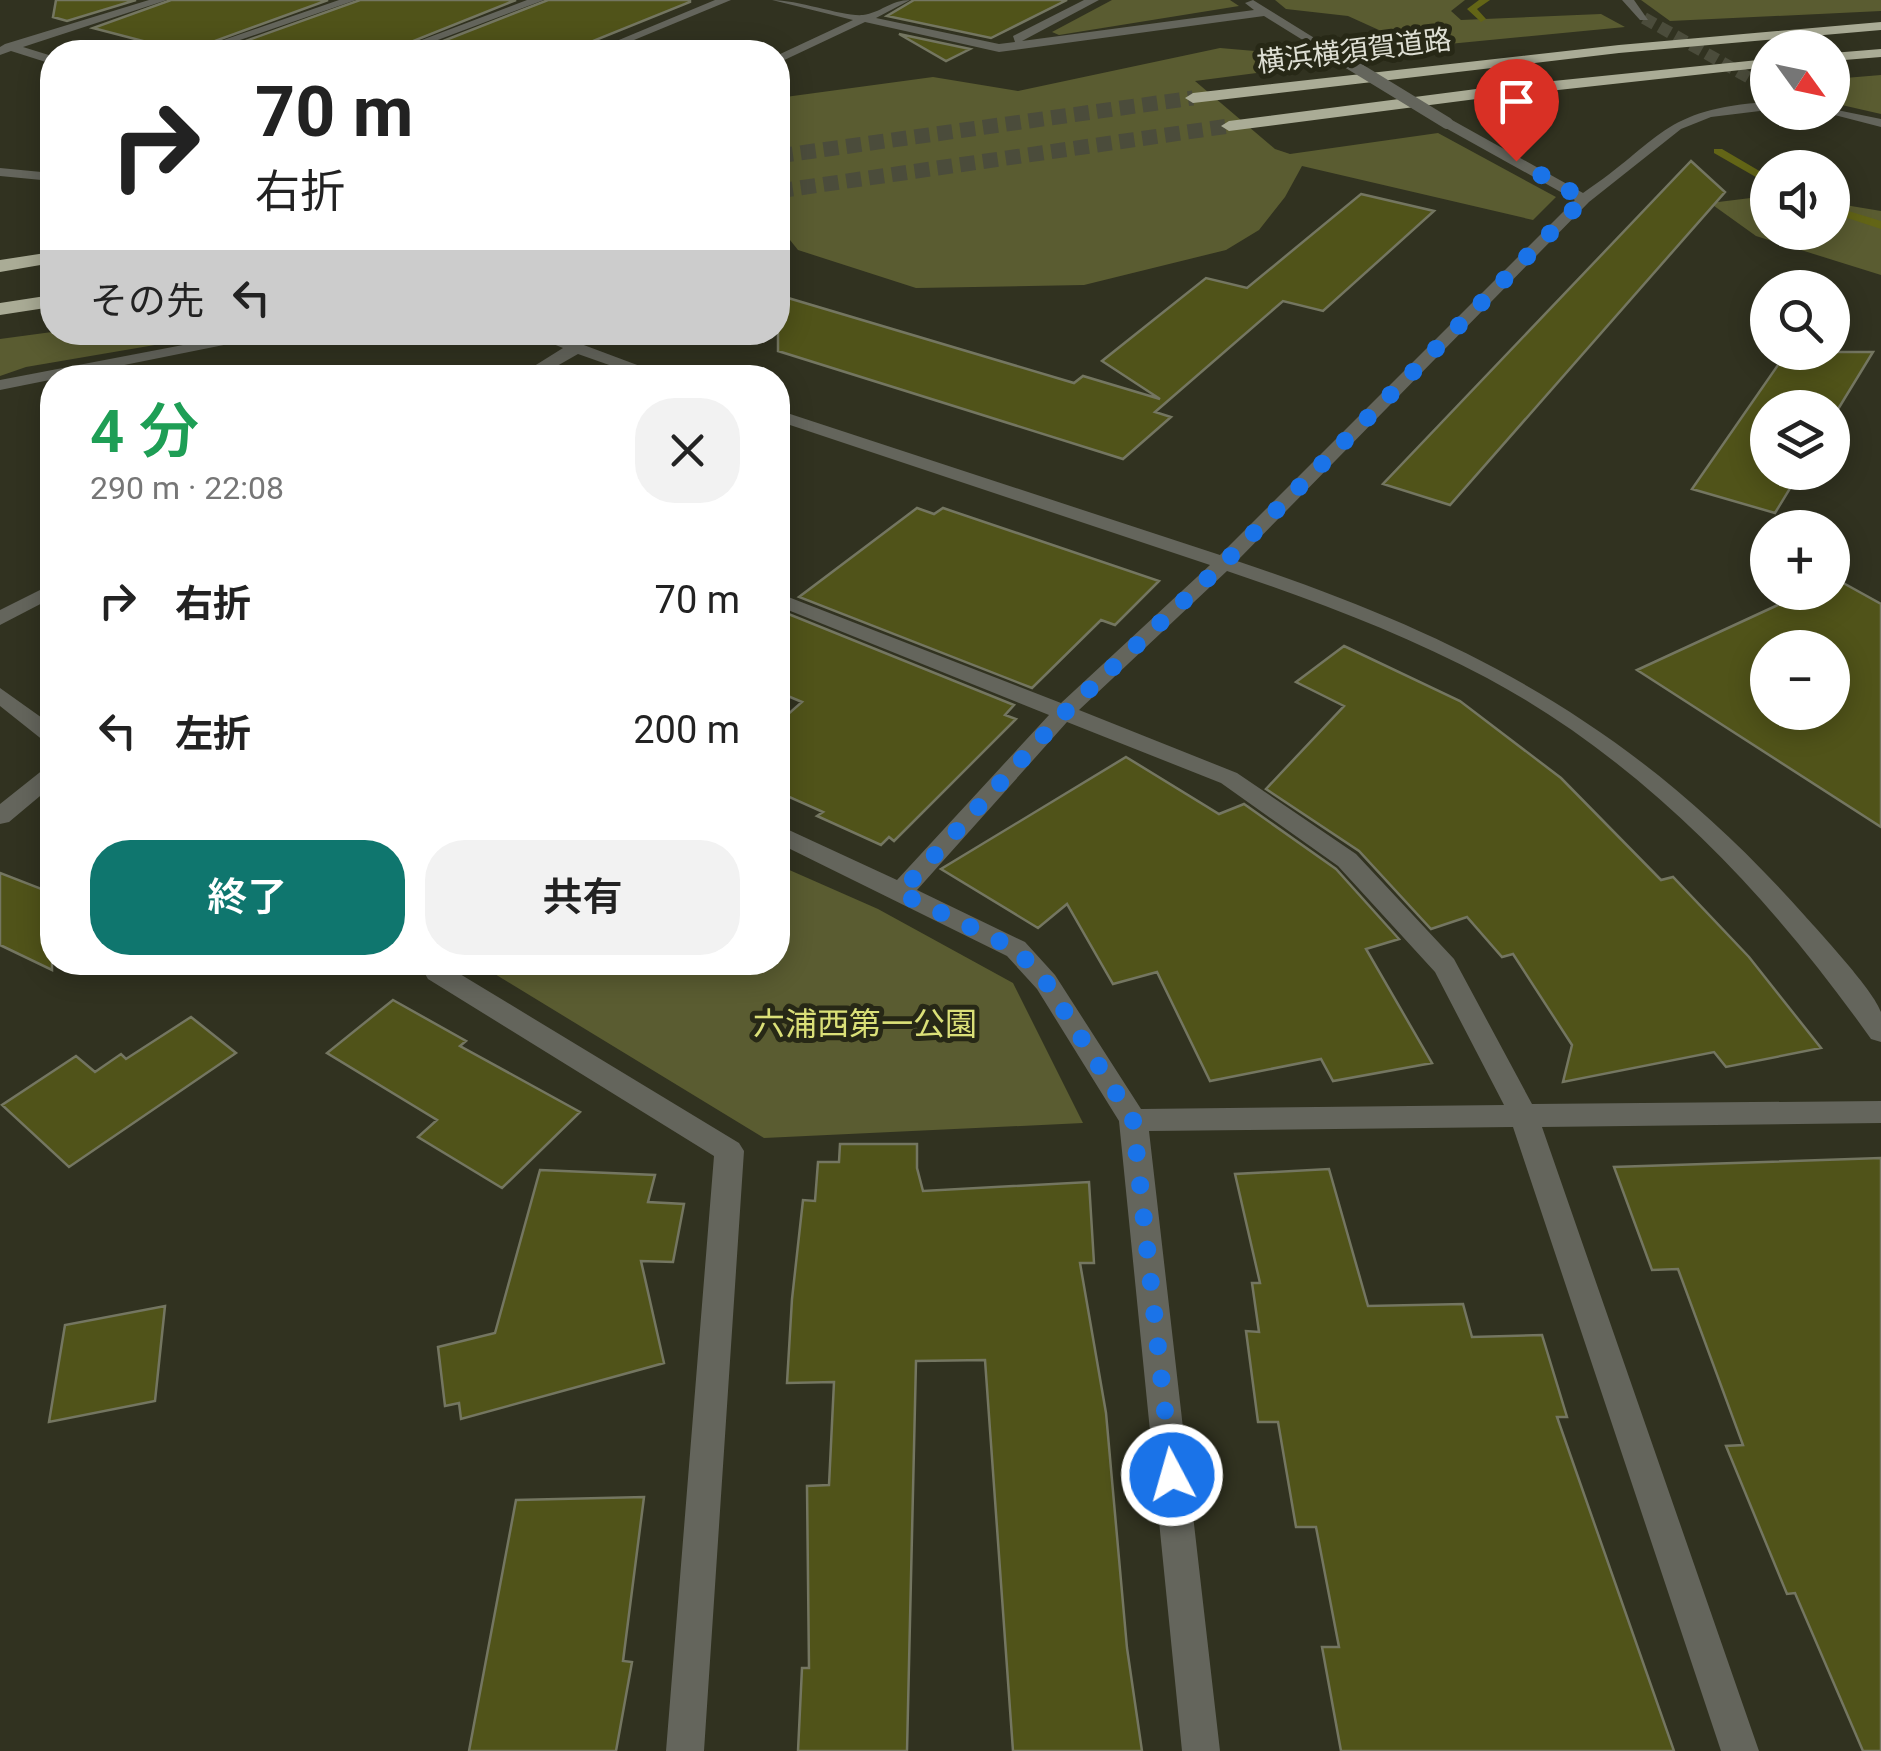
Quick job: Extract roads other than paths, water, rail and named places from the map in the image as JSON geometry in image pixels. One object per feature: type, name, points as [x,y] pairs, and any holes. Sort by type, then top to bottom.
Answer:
[{"type":"highway","name":"横浜横須賀道路","points":[[1193,98],[1619,48],[1881,26]]},
{"type":"highway","points":[[1850,56],[1881,53]]},
{"type":"highway","name":"横浜横須賀道路","points":[[1229,126],[1484,92],[1750,65]]},
{"type":"highway","points":[[0,266],[40,260]]},
{"type":"highway","points":[[0,310],[40,304]]},
{"type":"street","points":[[4,47],[161,0]]},
{"type":"street","points":[[231,40],[350,0]]},
{"type":"street","points":[[429,40],[538,0]]},
{"type":"street","points":[[626,40],[725,0]]},
{"type":"street","points":[[778,0],[999,48],[1264,12]]},
{"type":"street","points":[[790,53],[904,0]]},
{"type":"street","points":[[999,48],[1092,0]]},
{"type":"street","points":[[1246,0],[1448,123],[1584,199]]},
{"type":"street","points":[[1628,0],[1644,18]]},
{"type":"street","points":[[4,47],[40,57]]},
{"type":"street","points":[[900,893],[1063,714],[1224,563],[1584,199],[1610,184],[1677,125],[1732,108],[1750,107]]},
{"type":"street","points":[[1850,116],[1881,123]]},
{"type":"street","points":[[0,172],[40,176]]},
{"type":"street","points":[[106,365],[211,345]]},
{"type":"street","points":[[568,345],[626,365]]},
{"type":"street","points":[[547,365],[576,348]]},
{"type":"street","points":[[0,385],[40,377]]},
{"type":"street","points":[[790,419],[1224,563],[1396,625],[1542,701],[1687,807],[1834,963],[1881,1032]]},
{"type":"street","points":[[0,618],[40,596]]},
{"type":"street","points":[[790,604],[1229,778],[1346,860],[1445,966],[1523,1114],[1740,1751]]},
{"type":"street","points":[[0,694],[40,726]]},
{"type":"street","points":[[0,816],[40,784]]},
{"type":"street","points":[[790,840],[1016,949],[1046,982],[1133,1120],[1201,1751]]},
{"type":"street","points":[[442,975],[729,1150],[685,1751]]},
{"type":"street","points":[[1133,1120],[1881,1112]]},
{"type":"waterway","points":[[1481,19],[1472,9],[1485,0]]},
{"type":"waterway","points":[[1718,151],[1750,170]]},
{"type":"waterway","points":[[1850,215],[1881,225]]},
{"type":"tunnel","points":[[1644,18],[1750,78]]},
{"type":"tunnel","points":[[790,154],[1193,98]]},
{"type":"tunnel","points":[[790,189],[1229,126]]},
{"type":"park label","name":"六浦西第一公園","points":[[865,1024]]}]
